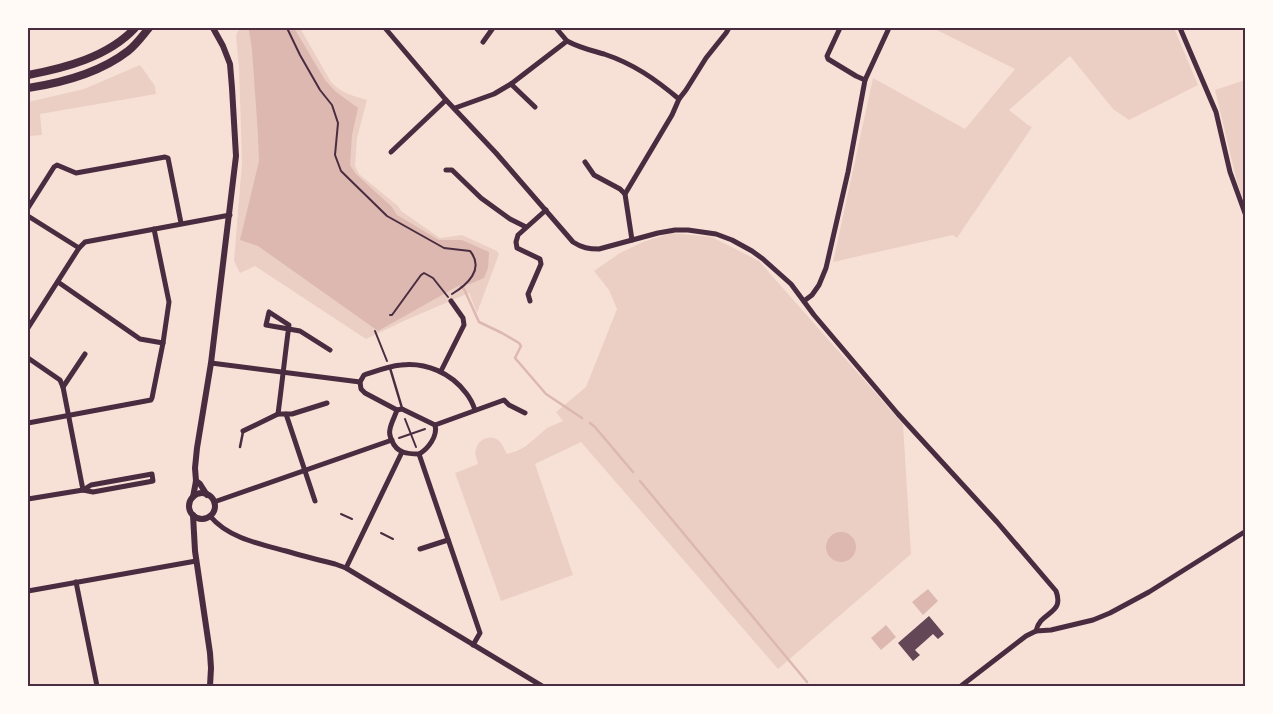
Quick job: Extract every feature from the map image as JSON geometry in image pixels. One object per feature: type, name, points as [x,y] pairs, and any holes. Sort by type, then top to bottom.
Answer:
[{"type":"main road","points":[[28,75],[74,64],[103,51],[126,37],[135,28]]},
{"type":"main road","points":[[28,88],[81,75],[108,63],[129,50],[148,28]]},
{"type":"street","points":[[194,497],[197,448],[230,215],[236,156],[230,64],[213,28]]},
{"type":"street","points":[[385,28],[446,100],[580,247],[599,249],[676,230],[716,234],[752,251],[791,284],[898,414],[997,522],[1056,591],[1059,598],[1058,606],[1037,626],[1036,632]]},
{"type":"street","points":[[483,42],[493,28]]},
{"type":"street","points":[[556,28],[567,41],[578,47],[605,54],[639,69],[678,99]]},
{"type":"street","points":[[625,194],[672,116],[678,99],[729,28]]},
{"type":"street","points":[[840,28],[827,56],[828,59],[865,80]]},
{"type":"street","points":[[804,301],[812,295],[819,285],[826,268],[848,172],[865,80],[889,28]]},
{"type":"street","points":[[1180,28],[1216,112],[1230,172],[1246,216]]},
{"type":"street","points":[[454,108],[494,94],[511,84],[567,41]]},
{"type":"street","points":[[511,84],[535,107]]},
{"type":"street","points":[[391,152],[446,100]]},
{"type":"street","points":[[28,208],[54,167],[57,166],[76,173],[165,157],[168,158],[181,223]]},
{"type":"street","points":[[585,162],[594,174],[625,194],[632,240]]},
{"type":"street","points":[[446,170],[452,170],[481,198],[510,219],[526,227]]},
{"type":"street","points":[[530,301],[528,294],[541,264],[540,259],[517,248],[516,242],[518,235],[546,210]]},
{"type":"street","points":[[28,326],[79,248],[85,242],[230,215]]},
{"type":"street","points":[[28,216],[79,248]]},
{"type":"street","points":[[28,423],[151,400],[163,343],[169,302],[154,229]]},
{"type":"street","points":[[58,282],[140,339],[163,343]]},
{"type":"street","points":[[441,372],[464,325],[463,318],[449,298]]},
{"type":"street","points":[[278,414],[289,328],[289,325],[269,312],[266,325],[289,328],[300,331],[330,350]]},
{"type":"street","points":[[63,386],[85,354]]},
{"type":"street","points":[[28,358],[60,380],[63,386],[83,490]]},
{"type":"street","points":[[210,363],[360,382]]},
{"type":"street","points":[[475,410],[467,393],[454,380],[430,367],[400,365],[364,375],[360,382],[361,389],[366,393],[435,425],[504,400],[509,405],[525,413]]},
{"type":"street","points":[[243,431],[278,414],[292,414],[327,403]]},
{"type":"street","points":[[400,410],[390,431],[397,449],[402,452],[419,454],[433,438],[436,430],[435,425]]},
{"type":"street","points":[[286,414],[315,502]]},
{"type":"street","points":[[214,502],[392,440]]},
{"type":"street","points":[[346,568],[402,452]]},
{"type":"street","points":[[419,454],[480,633],[473,645]]},
{"type":"street","points":[[28,499],[83,490],[94,492],[153,481],[152,474],[91,485],[83,490]]},
{"type":"street","points":[[194,532],[214,510],[214,502],[196,481]]},
{"type":"street","points":[[207,495],[200,494],[190,502],[189,509],[198,519],[207,518],[239,536],[263,545],[346,568],[542,686]]},
{"type":"street","points":[[193,515],[196,561],[210,654],[210,686]]},
{"type":"street","points":[[962,686],[1026,636],[1036,632],[1093,620],[1110,613],[1149,592],[1246,531]]},
{"type":"street","points":[[420,549],[448,540]]},
{"type":"street","points":[[28,591],[196,561]]},
{"type":"street","points":[[76,582],[97,686]]},
{"type":"lane","points":[[390,368],[400,410]]},
{"type":"lane","points":[[240,447],[243,431]]},
{"type":"path","points":[[287,28],[320,90],[332,105],[338,123],[335,155],[341,171],[387,216],[444,248],[470,251],[476,260],[474,274],[470,280],[449,298],[433,278],[424,273],[392,315],[390,314]]},
{"type":"path","points":[[376,331],[390,368]]},
{"type":"path","points":[[400,410],[419,454]]},
{"type":"path","points":[[392,440],[435,425]]},
{"type":"path","points":[[342,514],[352,519]]},
{"type":"path","points":[[382,533],[393,539]]},
{"type":"shaded area","points":[[241,28],[300,28],[331,82],[343,91],[367,100],[357,138],[355,166],[359,174],[398,206],[401,211],[440,238],[462,235],[497,251],[499,254],[477,313],[469,293],[366,339],[255,266],[240,273],[234,261],[242,163],[239,67],[236,37],[237,32]]},
{"type":"shaded area","points":[[252,28],[294,28],[325,80],[335,91],[358,108],[352,135],[350,165],[356,174],[392,207],[397,215],[439,240],[462,240],[489,252],[488,268],[484,278],[470,284],[458,286],[378,331],[258,246],[240,240],[259,161],[249,30]]},
{"type":"shaded area","points":[[933,28],[1174,28],[1198,85],[1129,120],[1113,109],[1070,56],[1009,110],[1032,127],[957,238],[953,235],[833,262],[873,78],[965,129],[1015,69]]},
{"type":"shaded area","points":[[140,65],[155,86],[156,94],[40,114],[42,135],[28,136],[28,102],[84,89]]},
{"type":"shaded area","points":[[1246,80],[1245,205],[1237,182],[1215,90]]},
{"type":"shaded area","points":[[671,233],[712,237],[759,261],[903,424],[911,554],[778,669],[581,442],[535,464],[573,575],[501,601],[455,473],[478,464],[475,451],[477,445],[485,438],[492,437],[498,440],[507,454],[526,446],[547,428],[563,421],[556,412],[586,387],[617,309],[609,290],[594,271],[620,253],[643,242]]},
{"type":"shaded area","points":[[841,532],[852,536],[856,547],[852,558],[841,562],[830,558],[826,547],[830,536]]},
{"type":"shaded area","points":[[928,589],[938,601],[923,615],[912,602]]},
{"type":"shaded area","points":[[886,625],[896,637],[881,650],[871,638]]},
{"type":"building","points":[[929,616],[944,634],[938,639],[933,634],[915,650],[920,655],[913,661],[898,643]]},
{"type":"waterway","points":[[461,286],[479,322],[519,343],[521,346],[515,358],[546,394],[582,418]]},
{"type":"waterway","points":[[590,423],[633,472]]},
{"type":"waterway","points":[[640,481],[807,682]]}]
